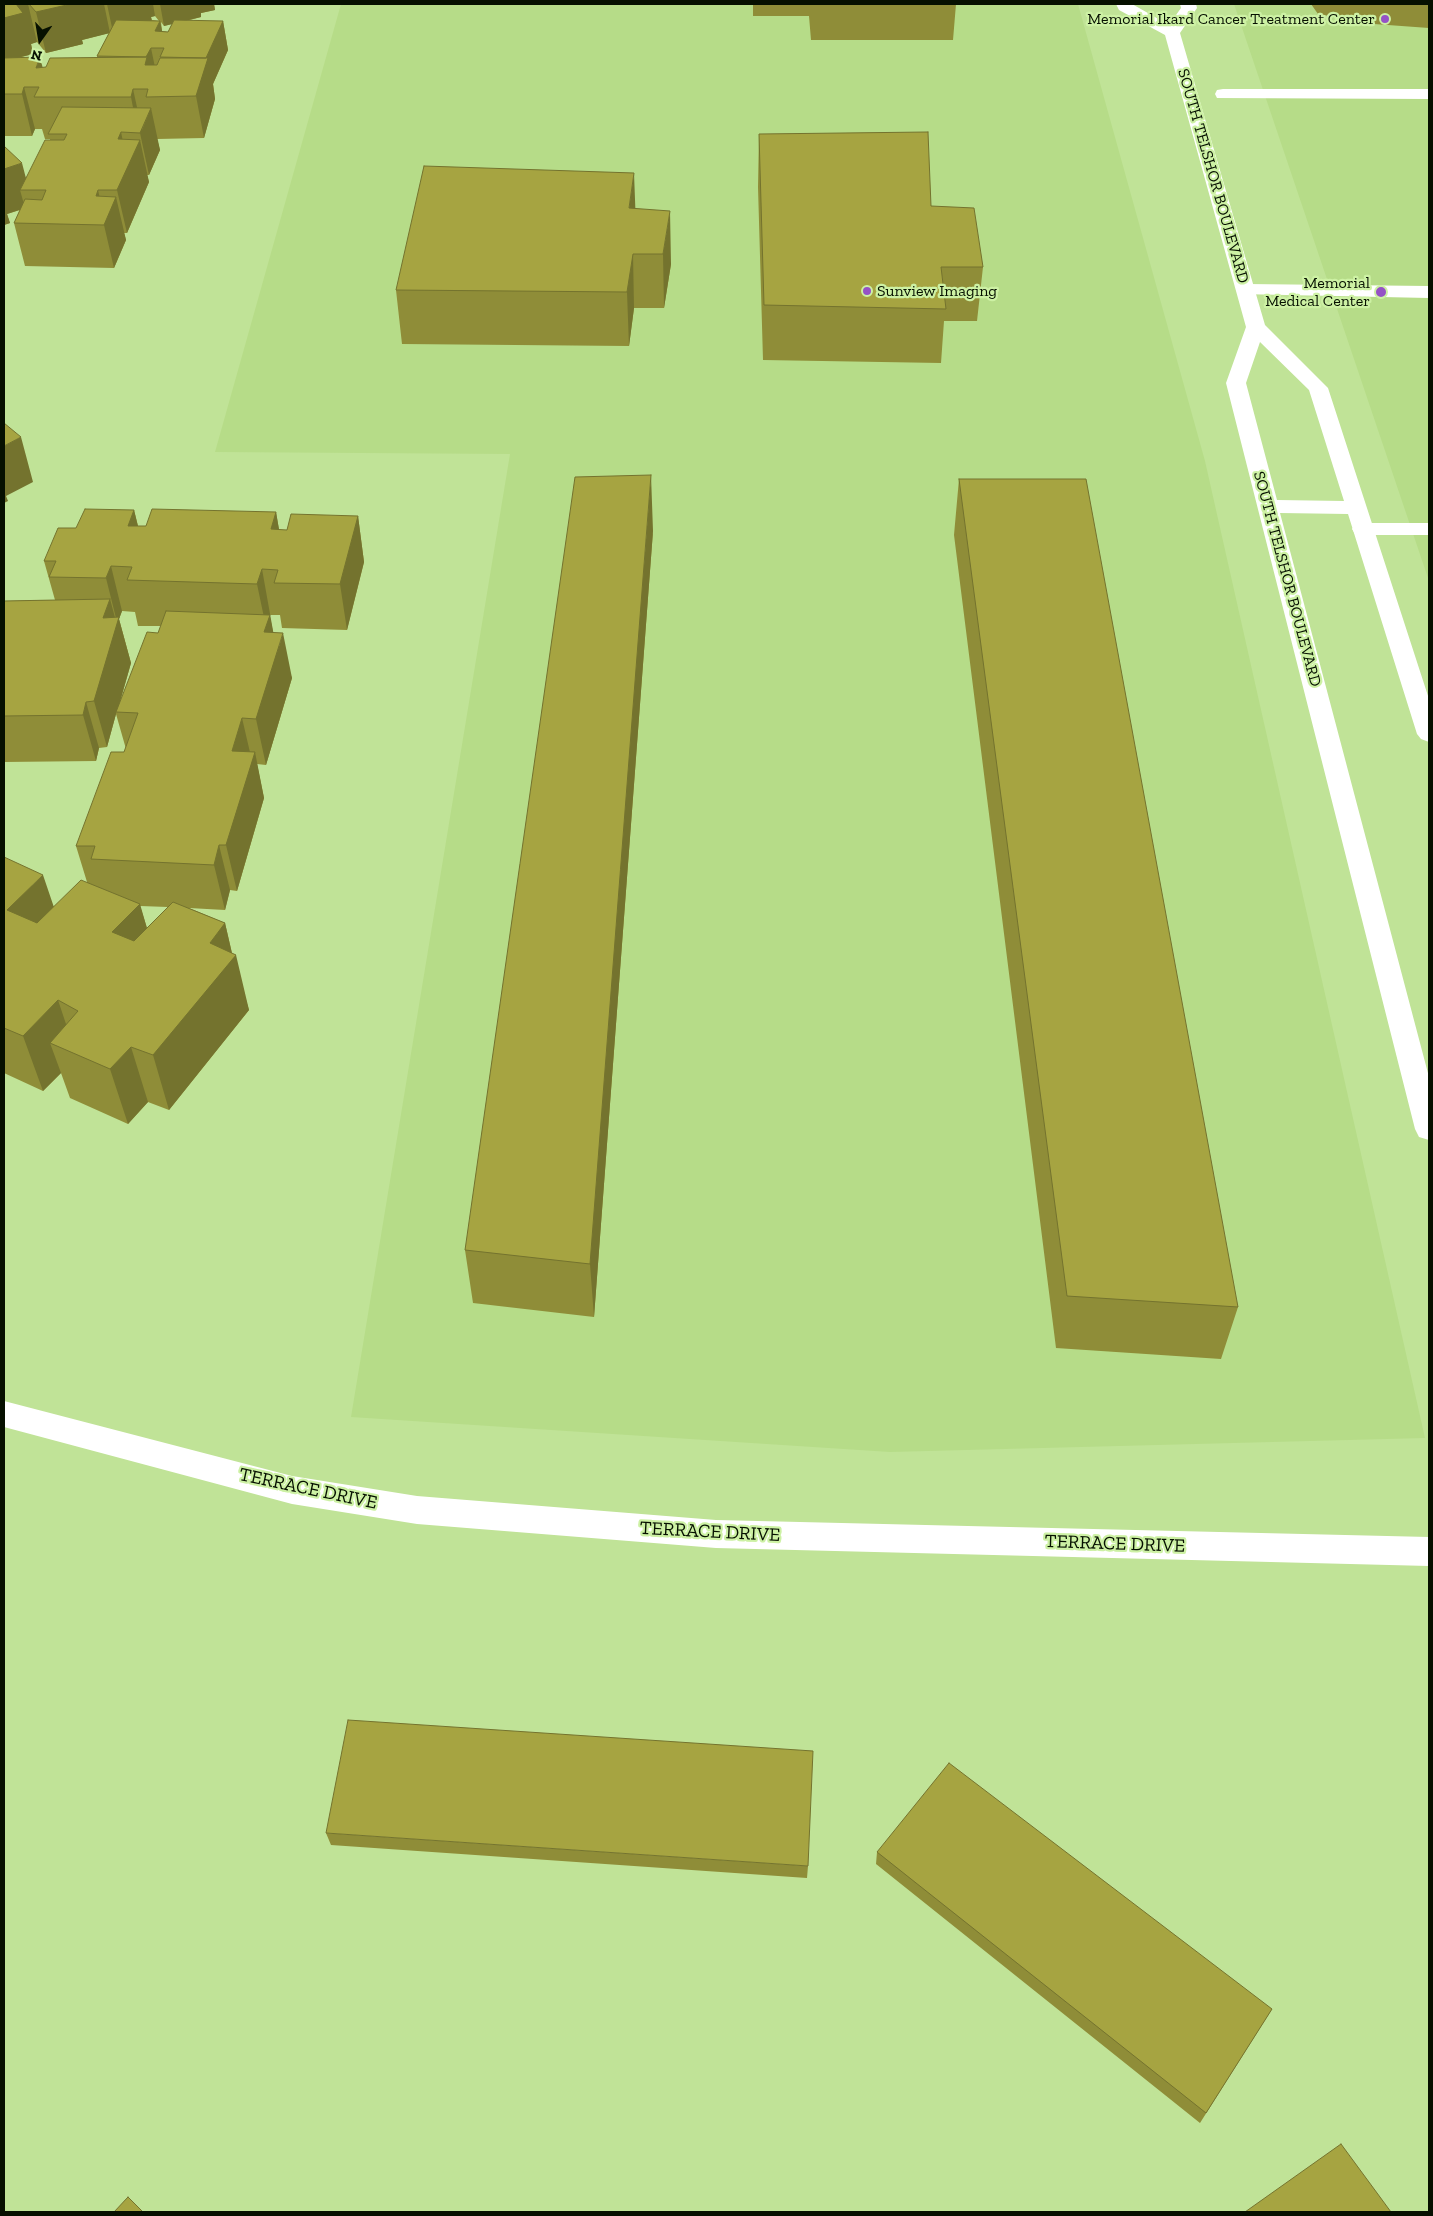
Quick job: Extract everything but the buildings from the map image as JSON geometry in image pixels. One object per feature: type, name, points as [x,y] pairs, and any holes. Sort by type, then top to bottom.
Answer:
[{"type":"main road","points":[[1124,4],[1125,7],[1172,33],[1189,8],[1188,4]]},
{"type":"main road","name":"SOUTH TELSHOR BOULEVARD","points":[[1172,33],[1256,328],[1236,383],[1429,1129]]},
{"type":"main road","points":[[1223,94],[1429,94]]},
{"type":"main road","points":[[1246,290],[1429,292]]},
{"type":"main road","points":[[1256,328],[1318,388],[1429,734]]},
{"type":"main road","points":[[1268,506],[1356,508]]},
{"type":"main road","points":[[1363,529],[1429,529]]},
{"type":"main road","name":"TERRACE DRIVE","points":[[4,1414],[292,1490],[417,1510],[716,1534],[1429,1552]]},
{"type":"shaded area","points":[[341,4],[1078,4],[1205,461],[1425,1438],[890,1452],[351,1417],[510,454],[215,452]]},
{"type":"shaded area","name":"Memorial Medical Center","points":[[1234,4],[1429,4],[1429,581]]},
{"type":"place","name":"Memorial Ikard Cancer Treatment Center","points":[[1385,19]]},
{"type":"place","name":"Sunview Imaging","points":[[867,291]]},
{"type":"place","name":"Memorial Medical Center","points":[[1381,292]]}]
